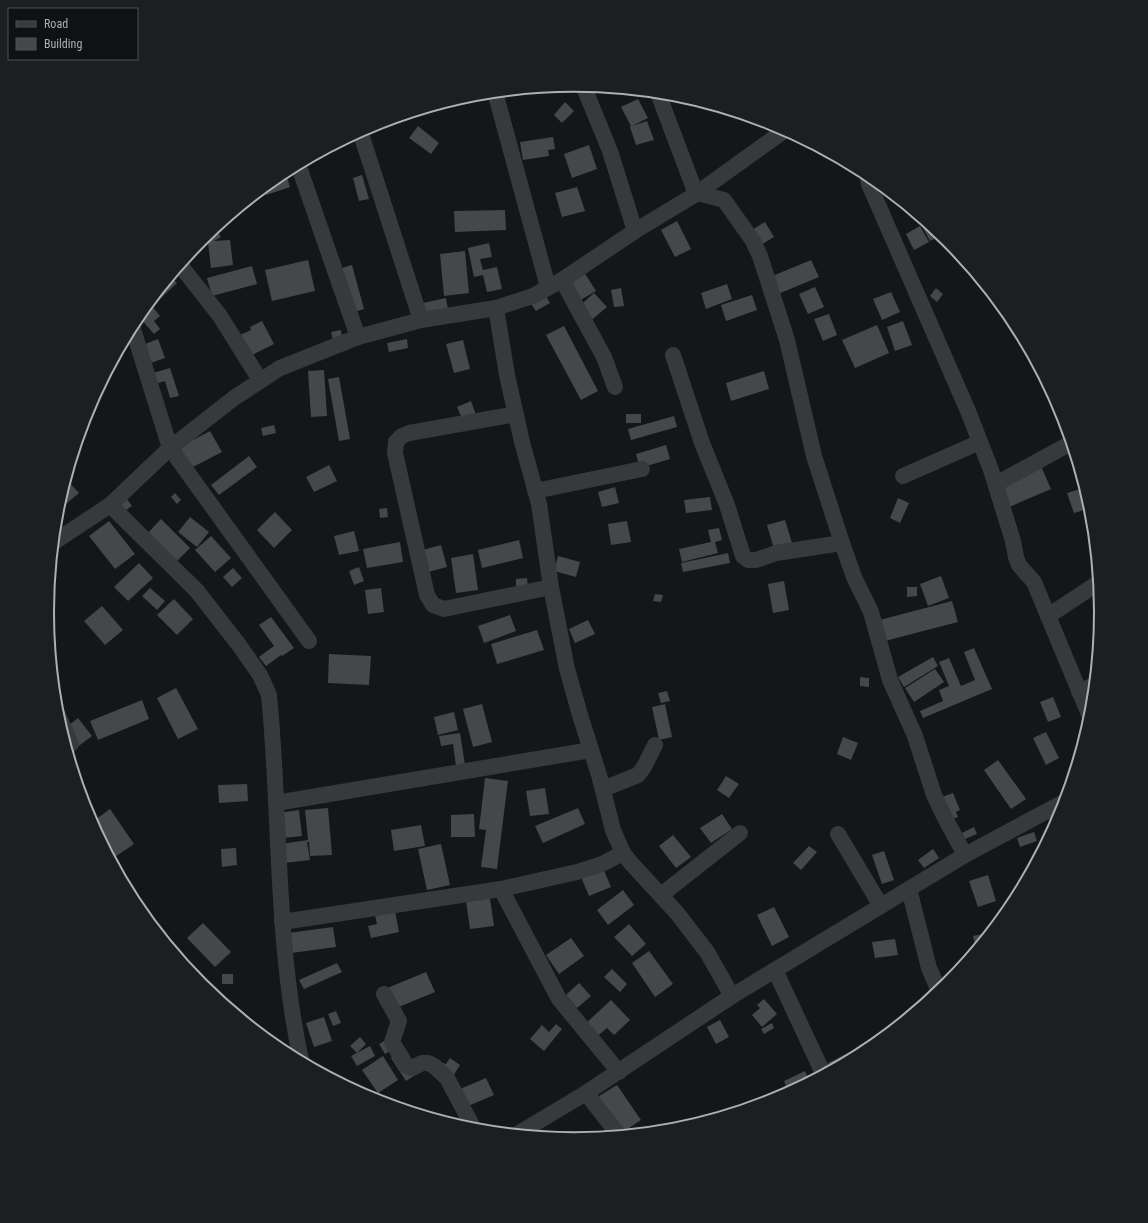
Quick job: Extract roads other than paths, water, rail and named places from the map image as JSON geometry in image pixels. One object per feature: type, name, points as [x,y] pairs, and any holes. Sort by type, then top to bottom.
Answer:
[{"type":"street","points":[[586,92],[610,151],[635,231]]},
{"type":"street","points":[[498,97],[555,283],[604,357],[615,387]]},
{"type":"street","points":[[660,99],[697,193]]},
{"type":"street","points":[[59,539],[110,505],[170,448],[234,398],[280,368],[358,337],[421,320],[496,308],[533,296],[697,193],[780,134]]},
{"type":"street","points":[[362,137],[421,320]]},
{"type":"street","points":[[724,200],[734,167]]},
{"type":"street","points":[[300,170],[358,337]]},
{"type":"street","points":[[870,184],[968,411],[996,484],[1018,561],[1025,573],[1034,582],[1048,616],[1087,689]]},
{"type":"street","points":[[697,193],[724,200],[753,240],[762,262],[786,340],[814,456],[842,543],[854,577],[871,612],[890,680],[915,736],[934,795],[965,855]]},
{"type":"street","points":[[183,269],[220,316],[260,380]]},
{"type":"street","points":[[496,308],[507,375],[539,504],[551,587],[567,669],[603,789],[613,830],[623,853],[677,913],[707,952],[732,996]]},
{"type":"street","points":[[135,334],[170,448],[308,640]]},
{"type":"street","points":[[673,354],[702,443],[727,505],[743,556],[748,560],[756,560],[776,553],[842,543]]},
{"type":"street","points":[[516,414],[409,433],[402,436],[396,442],[395,453],[427,595],[432,605],[444,609],[551,587]]},
{"type":"street","points":[[903,476],[980,442]]},
{"type":"street","points":[[996,484],[1066,445]]},
{"type":"street","points":[[535,491],[642,469]]},
{"type":"street","points":[[110,505],[197,591],[260,675],[269,695],[282,922],[294,1027],[300,1053]]},
{"type":"street","points":[[1048,616],[1093,586]]},
{"type":"street","points":[[603,789],[638,774],[644,767],[655,745]]},
{"type":"street","points":[[276,803],[591,750]]},
{"type":"street","points":[[526,1129],[586,1094],[732,996],[965,855],[1055,807]]},
{"type":"street","points":[[661,895],[740,833]]},
{"type":"street","points":[[838,834],[881,906]]},
{"type":"street","points":[[282,922],[501,890],[577,872],[602,864],[623,853]]},
{"type":"street","points":[[909,889],[929,968],[936,984]]},
{"type":"street","points":[[501,890],[559,999],[619,1072]]},
{"type":"street","points":[[775,970],[821,1069]]},
{"type":"street","points":[[384,994],[400,1021],[392,1042],[406,1066],[412,1068],[422,1063],[428,1063],[434,1066],[447,1078],[470,1121]]},
{"type":"street","points":[[586,1094],[614,1129]]}]
